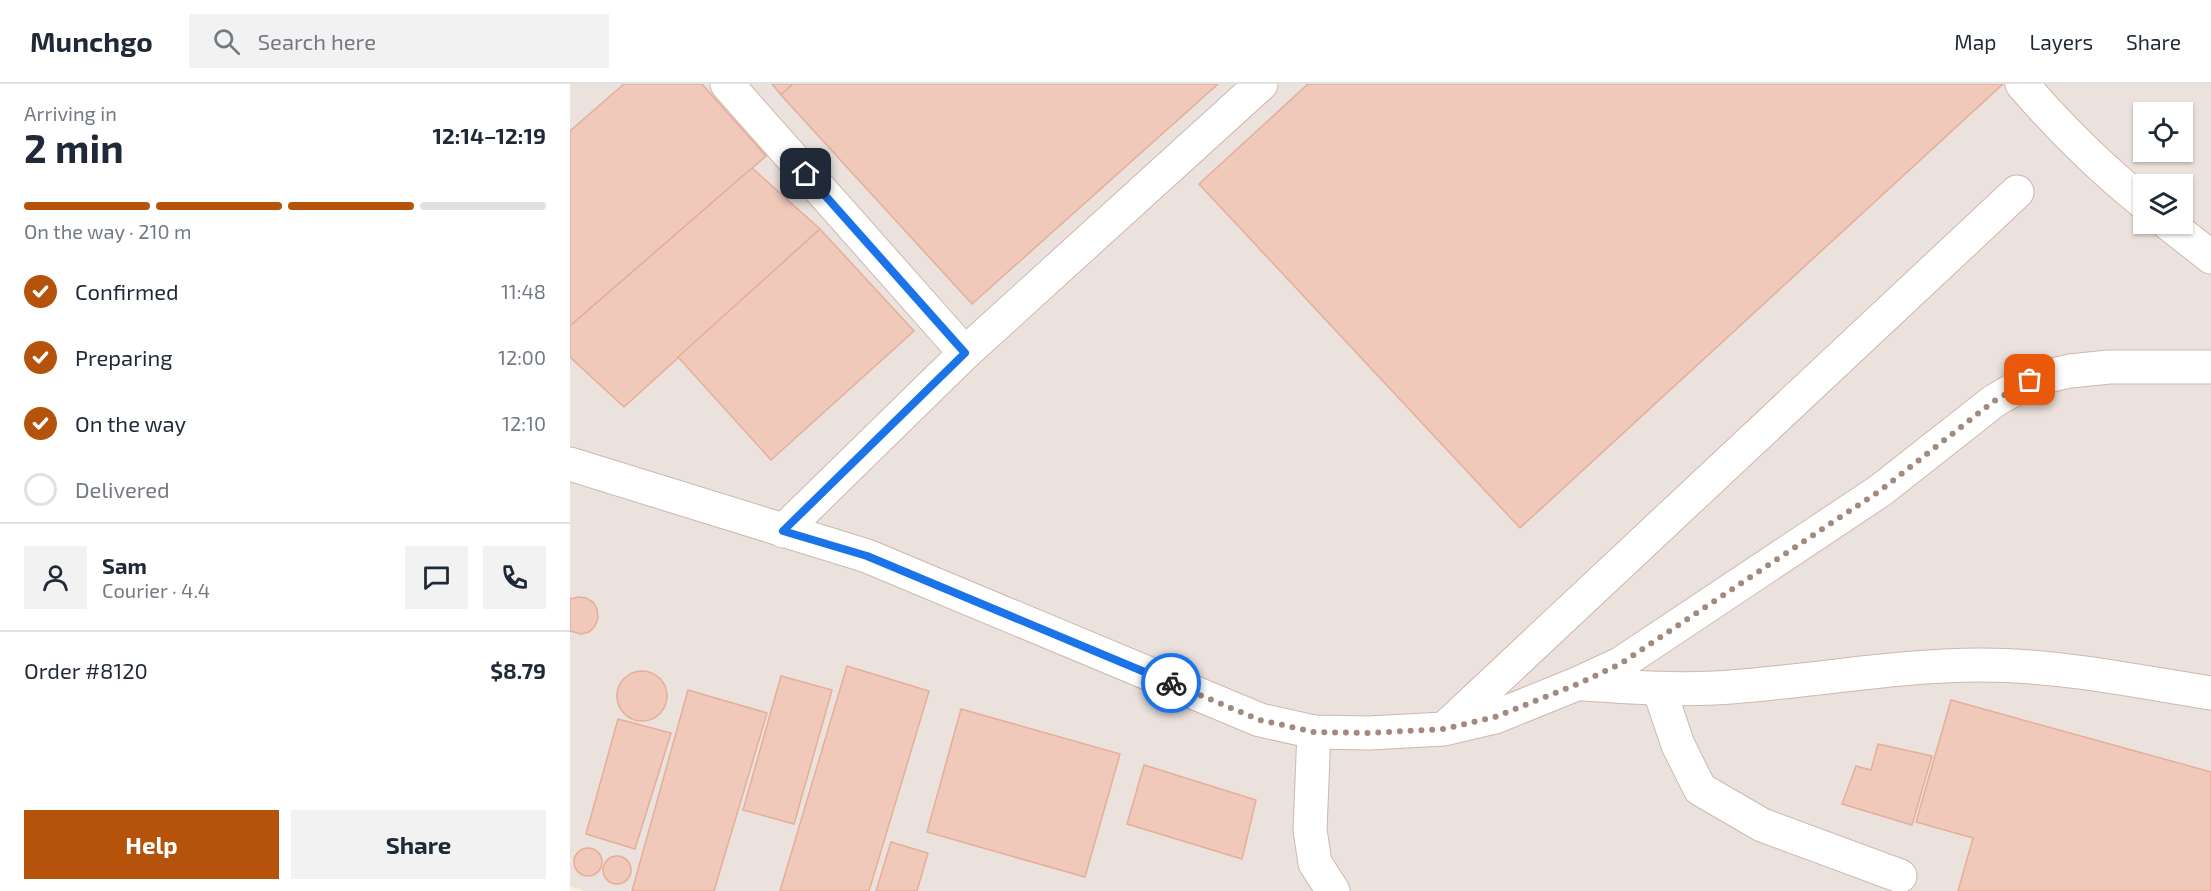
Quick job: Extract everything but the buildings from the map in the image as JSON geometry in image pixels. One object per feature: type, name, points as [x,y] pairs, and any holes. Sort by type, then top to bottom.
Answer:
[{"type":"street","points":[[727,84],[965,353]]},
{"type":"street","points":[[783,531],[965,353],[1261,84]]},
{"type":"street","points":[[2022,84],[2105,172],[2133,194]]},
{"type":"street","points":[[1444,729],[2017,192]]},
{"type":"street","points":[[2182,234],[2211,257]]},
{"type":"street","points":[[570,464],[867,556],[1260,720],[1314,732],[1369,733],[1444,729],[1495,717],[1580,683],[1620,664],[1881,490],[1994,401],[2030,380],[2070,371],[2109,367],[2211,367]]},
{"type":"street","points":[[2145,367],[2211,384]]},
{"type":"street","points":[[1580,683],[1659,689],[1716,688],[1859,673],[1982,665],[2087,673],[2211,693]]},
{"type":"street","points":[[1659,689],[1678,745],[1700,789],[1762,825],[1900,876]]},
{"type":"street","points":[[1314,732],[1310,830],[1315,863],[1333,891]]},
{"type":"shaded area","points":[[570,84],[2211,84],[2211,891],[585,891],[570,886]]},
{"type":"way so far","points":[[1171,683],[1260,720],[1314,732],[1369,733],[1444,729],[1495,717],[1580,683],[1620,664],[1881,490],[1994,401],[2030,380]]},
{"type":"route","points":[[806,174],[965,353],[783,531],[867,556],[1171,683]]}]
